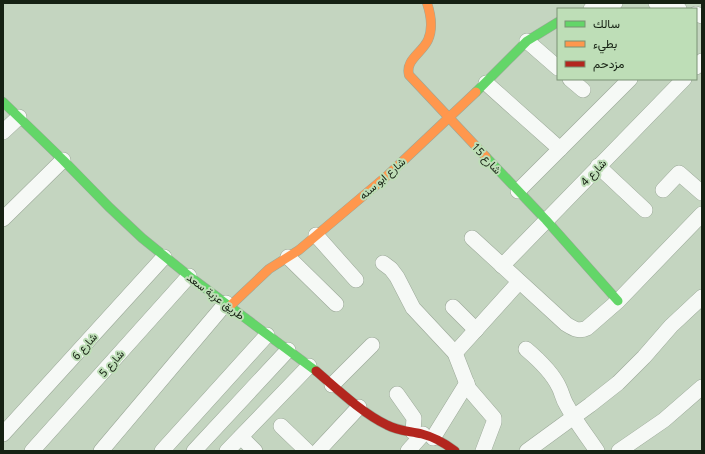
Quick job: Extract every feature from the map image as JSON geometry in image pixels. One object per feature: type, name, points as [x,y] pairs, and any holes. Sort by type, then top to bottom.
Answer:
[{"type":"street","name":"شارع 15","points":[[427,3],[431,21],[428,40],[409,64],[409,74],[546,220],[618,301]]},
{"type":"street","points":[[596,8],[615,3]]},
{"type":"street","points":[[656,3],[675,8]]},
{"type":"street","name":"شارع ابو سنه","points":[[228,305],[269,269],[299,250],[388,175],[486,83],[527,41],[557,23]]},
{"type":"street","points":[[527,41],[557,67]]},
{"type":"street","points":[[571,80],[584,90]]},
{"type":"street","points":[[518,191],[629,80]]},
{"type":"street","name":"شارع 4","points":[[502,266],[683,80]]},
{"type":"street","points":[[486,83],[560,149]]},
{"type":"street","name":"طريق عزبة سعد","points":[[3,102],[109,207],[164,257],[309,366],[377,420],[400,430],[423,435],[449,449]]},
{"type":"street","points":[[3,132],[19,117]]},
{"type":"street","points":[[3,219],[63,160]]},
{"type":"street","points":[[598,166],[646,210]]},
{"type":"street","points":[[663,190],[679,173],[702,193]]},
{"type":"street","points":[[472,238],[566,324],[573,329],[579,330],[587,328],[618,301],[702,214]]},
{"type":"street","points":[[316,235],[356,280]]},
{"type":"street","name":"شارع 6","points":[[3,434],[164,257]]},
{"type":"street","points":[[288,257],[336,304]]},
{"type":"street","points":[[383,263],[397,277],[413,308],[455,353],[471,392],[495,420],[483,451]]},
{"type":"street","name":"شارع 5","points":[[32,451],[189,276]]},
{"type":"street","points":[[455,353],[519,282]]},
{"type":"street","points":[[527,451],[604,394],[631,370],[671,326],[702,297]]},
{"type":"street","points":[[101,451],[228,305]]},
{"type":"street","points":[[453,307],[476,330]]},
{"type":"street","points":[[162,451],[267,335]]},
{"type":"street","points":[[332,385],[372,345]]},
{"type":"street","points":[[526,349],[552,376],[559,386],[566,404],[598,451]]},
{"type":"street","points":[[194,451],[288,350]]},
{"type":"street","points":[[227,451],[309,366]]},
{"type":"street","points":[[408,451],[467,383]]},
{"type":"street","points":[[619,451],[664,420],[702,387]]},
{"type":"street","points":[[397,394],[414,418],[423,435]]},
{"type":"street","points":[[318,451],[359,407]]},
{"type":"street","points":[[281,426],[307,451]]},
{"type":"street","points":[[241,437],[255,451]]},
{"type":"traffic: fast","points":[[476,92],[527,41],[557,23]]},
{"type":"traffic: fast","points":[[3,102],[142,238],[189,276],[316,371]]},
{"type":"traffic: fast","points":[[486,157],[546,220],[618,301]]},
{"type":"traffic: slow","points":[[427,3],[431,22],[430,36],[425,45],[409,65],[409,75],[486,157]]},
{"type":"traffic: slow","points":[[230,306],[269,269],[299,250],[388,175],[476,92]]},
{"type":"traffic: jam","points":[[316,371],[350,400],[378,420],[395,429],[431,437],[444,443],[455,451]]}]
